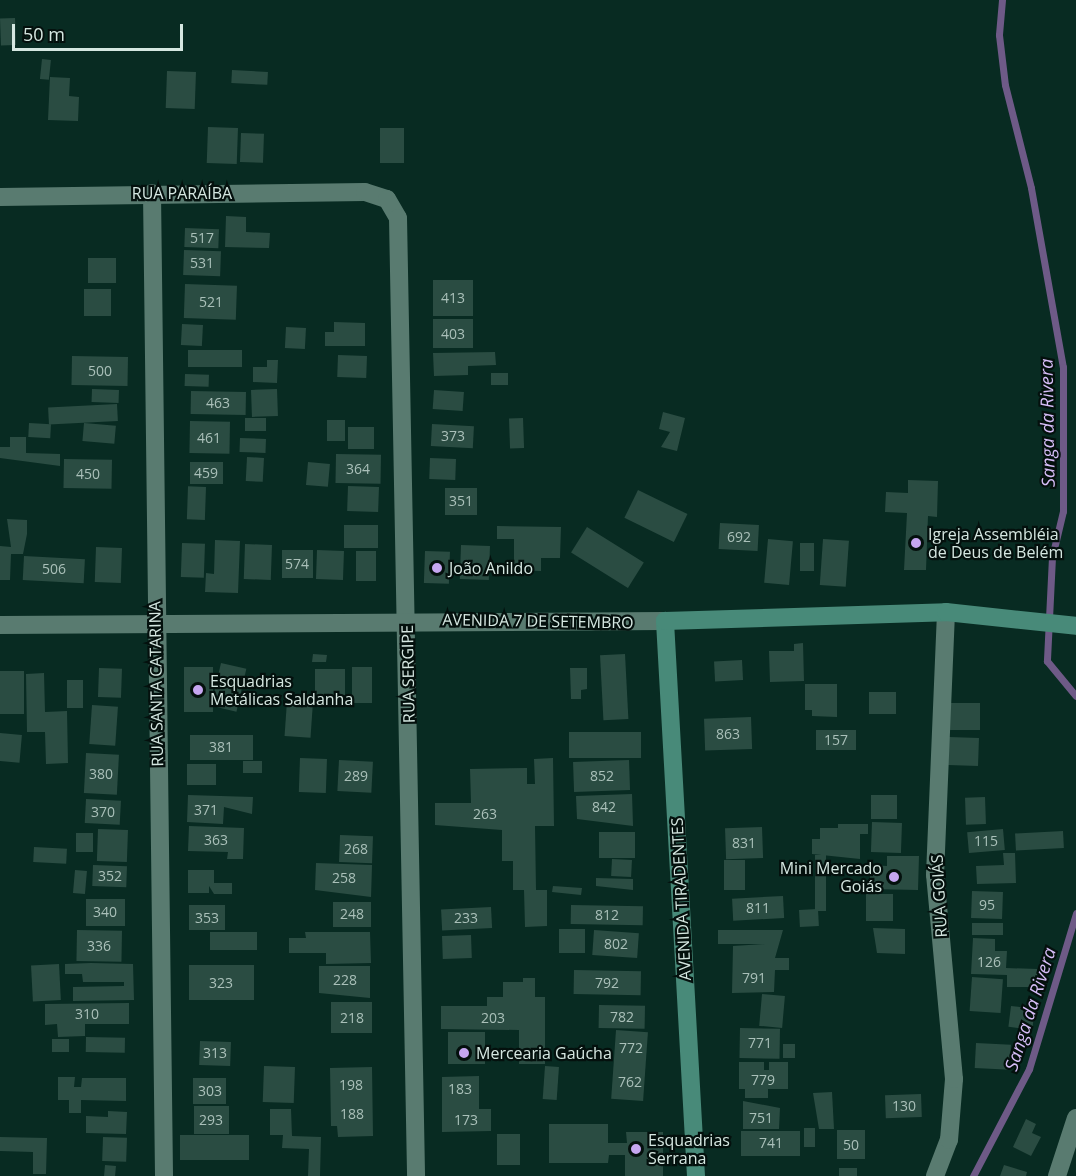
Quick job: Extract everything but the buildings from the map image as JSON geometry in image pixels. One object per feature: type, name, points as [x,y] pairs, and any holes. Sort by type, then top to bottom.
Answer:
[{"type":"street","name":"RUA PARAÍBA","points":[[0,197],[152,193],[365,192]]},
{"type":"street","name":"RUA SERGIPE","points":[[365,192],[387,199],[398,218],[416,1176]]},
{"type":"street","name":"RUA SANTA CATARINA","points":[[152,193],[155,623],[164,1176]]},
{"type":"street","name":"AVENIDA 7 DE SETEMBRO","points":[[0,625],[406,619],[665,621],[946,612],[1076,626]]},
{"type":"street","name":"RUA GOIÁS","points":[[935,1176],[949,1140],[954,1079],[935,875],[946,612]]},
{"type":"street","name":"AVENIDA TIRADENTES","points":[[665,621],[696,1176]]},
{"type":"street","points":[[1057,1176],[1076,1118]]},
{"type":"waterway","name":"Sanga da Rivera","points":[[1002,0],[999,35],[1005,85],[1031,188],[1063,367],[1063,511],[1052,557],[1047,661],[1076,696]]},
{"type":"waterway","name":"Sanga da Rivera","points":[[973,1176],[1029,1069],[1076,913]]},
{"type":"place","name":"Igreja Assembléia de Deus de Belém","points":[[916,543]]},
{"type":"place","name":"João Anildo","points":[[437,568]]},
{"type":"place","name":"Esquadrias Metálicas Saldanha","points":[[198,690]]},
{"type":"place","name":"Mini Mercado Goiás","points":[[894,877]]},
{"type":"place","name":"Mercearia Gaúcha","points":[[464,1053]]},
{"type":"place","name":"Esquadrias Serrana","points":[[636,1149]]}]
